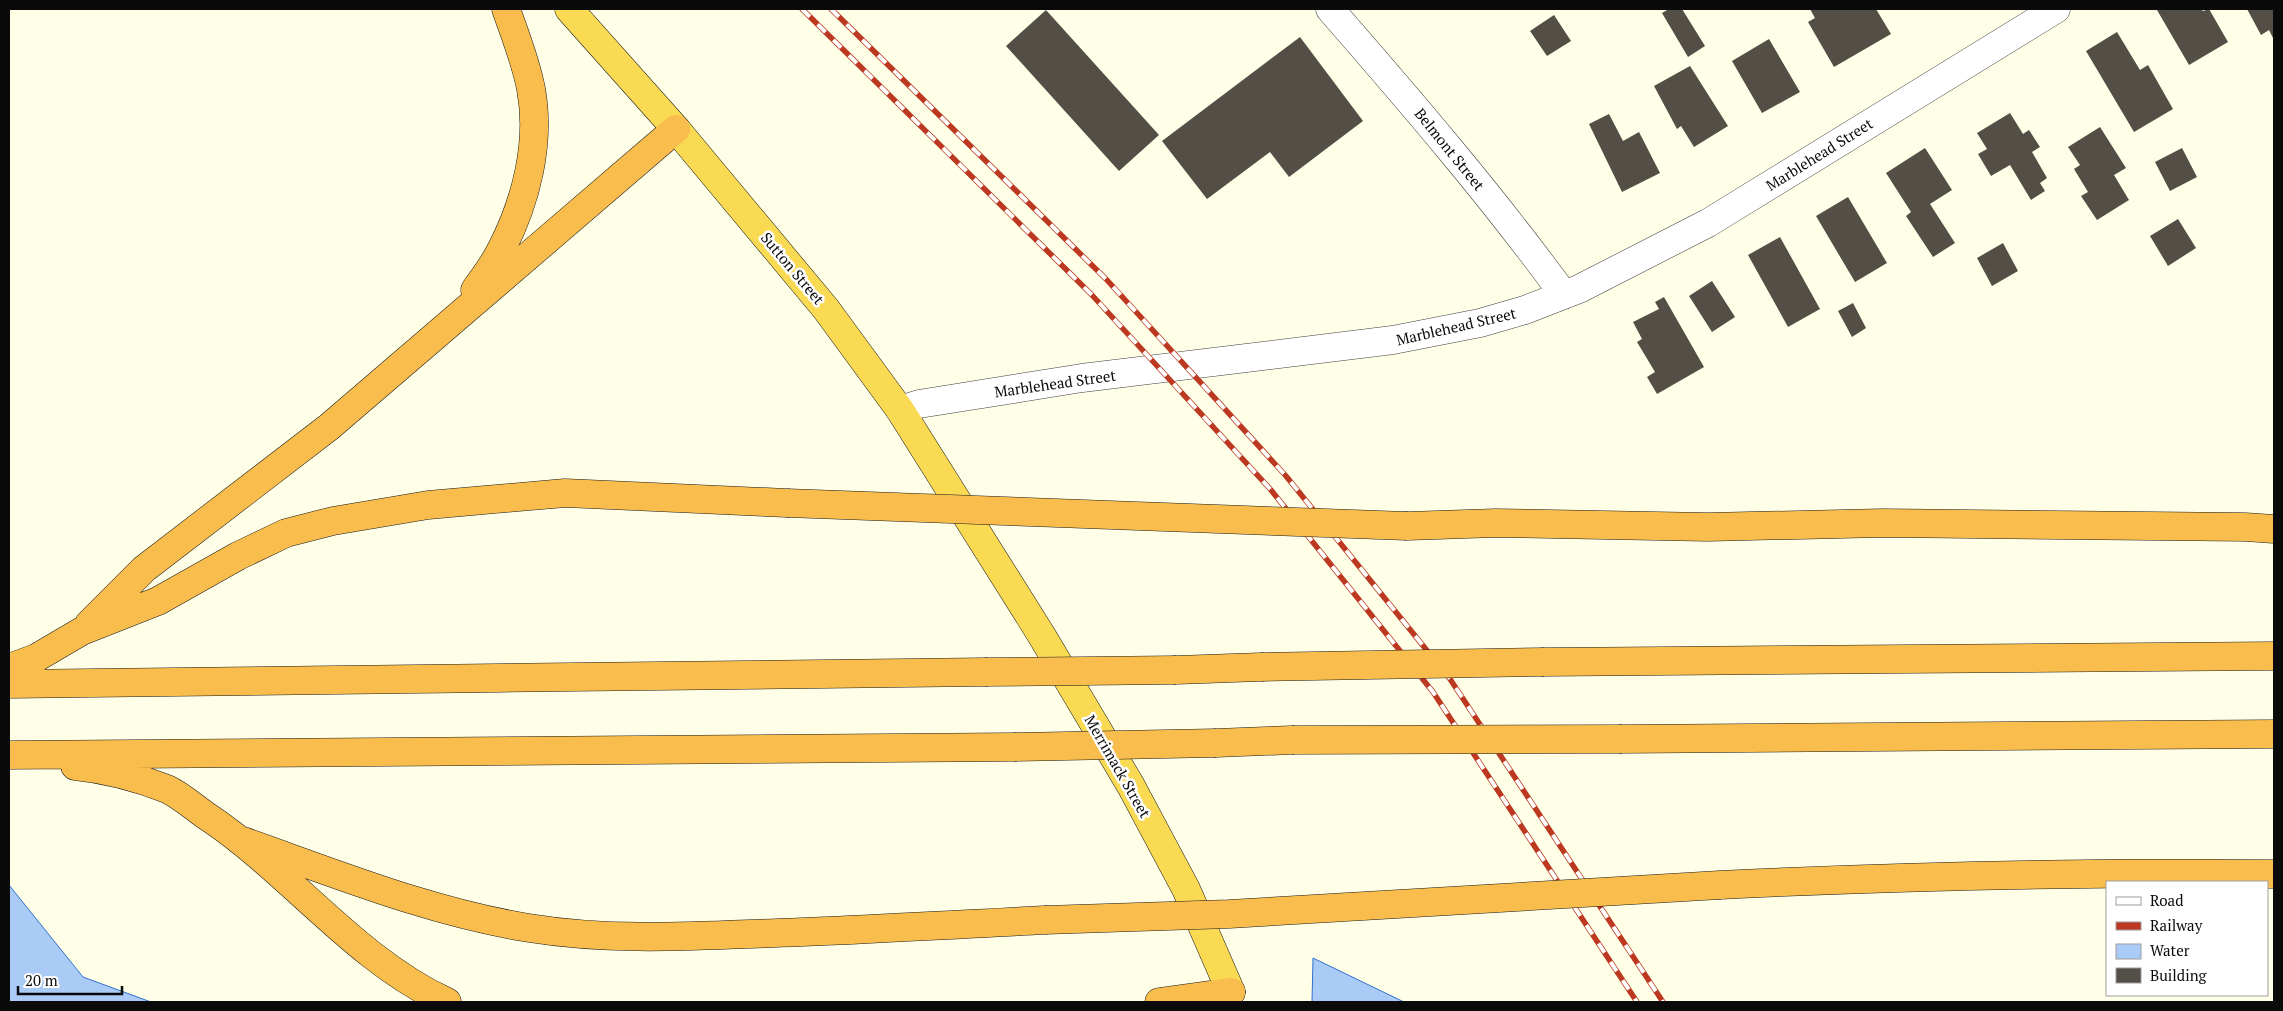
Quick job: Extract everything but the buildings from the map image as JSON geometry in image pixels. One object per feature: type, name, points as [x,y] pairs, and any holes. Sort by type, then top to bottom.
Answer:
[{"type":"highway","points":[[458,317],[501,250],[519,211],[529,168],[534,127],[531,89],[506,9]]},
{"type":"highway","name":"Sutton Street","points":[[569,9],[676,129],[826,309],[900,410],[987,550]]},
{"type":"highway","points":[[82,631],[144,569],[329,427],[458,317],[549,236],[676,129]]},
{"type":"highway","points":[[9,668],[36,658],[82,631],[158,601],[238,556],[286,533],[332,521],[428,505],[564,493],[1408,526],[1496,523],[1708,527],[1893,523],[2245,527],[2274,529]]},
{"type":"highway","points":[[2245,527],[2274,525]]},
{"type":"highway","name":"Merrimack Street","points":[[987,550],[1042,636],[1131,786],[1186,889],[1231,992],[1159,1002]]},
{"type":"highway","points":[[9,684],[212,680],[718,678],[1544,662],[2274,656]]},
{"type":"highway","points":[[9,755],[1014,747],[1216,744],[1292,740],[2274,734]]},
{"type":"highway","points":[[9,760],[96,768],[168,790],[243,841],[380,962],[429,994],[447,1002]]},
{"type":"highway","points":[[243,841],[385,891],[453,912],[529,928],[645,938],[1238,913],[1900,876],[2112,872],[2274,874]]},
{"type":"highway","points":[[2112,872],[2274,858]]},
{"type":"street","name":"Belmont Street","points":[[1330,9],[1503,213],[1564,295]]},
{"type":"street","name":"Marblehead Street","points":[[900,410],[919,404],[1082,378],[1394,340],[1480,323],[1525,310],[1564,295],[1640,259],[1708,223],[2056,9]]},
{"type":"water","points":[[9,885],[83,977],[151,1002],[9,1002]]},
{"type":"water","points":[[1313,958],[1404,1002],[1312,1002]]},
{"type":"railway","points":[[802,9],[1091,294],[1271,490],[1433,692],[1637,1002]]},
{"type":"railway","points":[[831,9],[1106,279],[1286,476],[1450,679],[1663,1002]]}]
